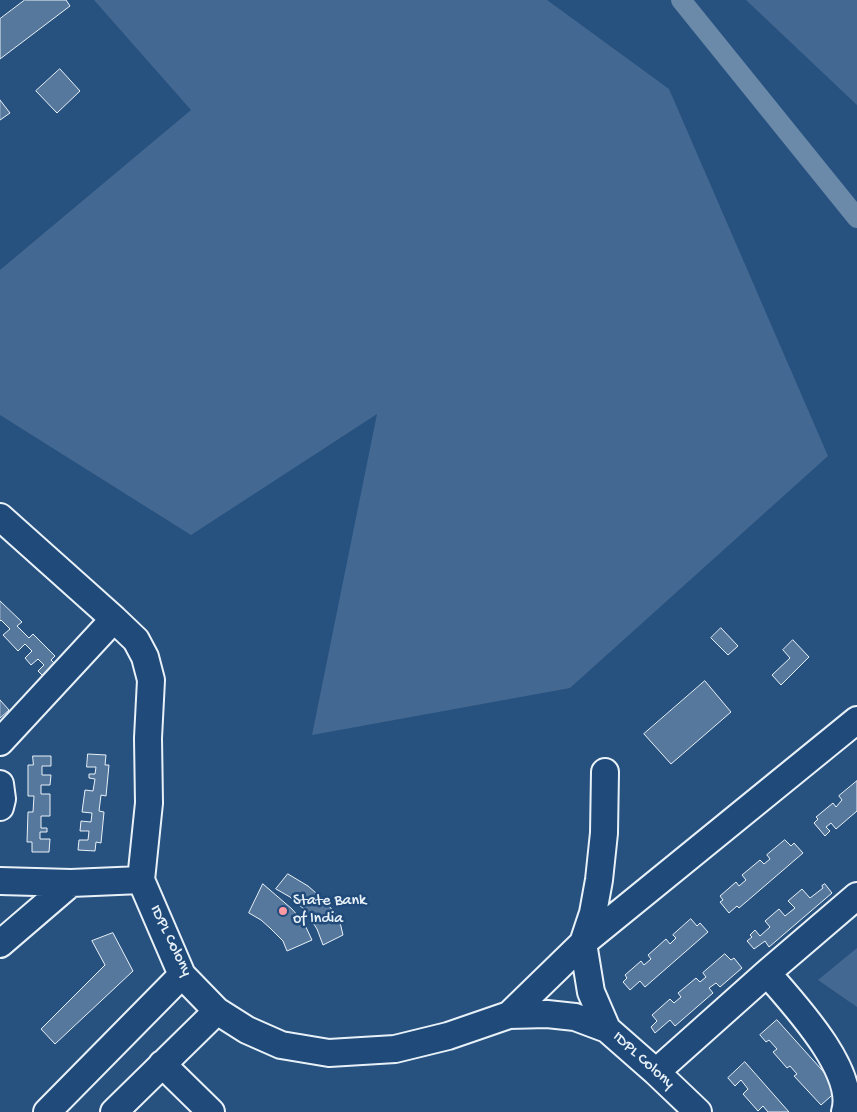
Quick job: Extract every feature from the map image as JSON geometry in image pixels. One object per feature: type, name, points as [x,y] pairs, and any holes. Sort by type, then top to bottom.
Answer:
[{"type":"lane","name":"IDPL Colony","points":[[0,517],[136,640],[145,657],[151,680],[148,738],[148,803],[141,880],[182,975],[217,1011],[247,1030],[281,1045],[329,1053],[395,1049],[448,1036],[509,1015],[547,1014],[575,1017],[607,1029],[698,1112]]},
{"type":"lane","points":[[0,742],[114,619]]},
{"type":"lane","points":[[509,1015],[583,943],[857,720]]},
{"type":"lane","points":[[605,772],[604,833],[599,880],[593,913],[583,943],[591,992],[607,1029]]},
{"type":"lane","points":[[0,784],[2,799],[0,807]]},
{"type":"lane","points":[[0,881],[71,883],[141,880]]},
{"type":"lane","points":[[0,944],[71,883]]},
{"type":"lane","points":[[656,1072],[857,896]]},
{"type":"lane","points":[[767,973],[831,1047],[844,1071],[849,1089],[848,1106],[845,1112]]},
{"type":"lane","points":[[47,1112],[182,975]]},
{"type":"lane","points":[[114,1112],[217,1011]]},
{"type":"lane","points":[[162,1064],[211,1112]]},
{"type":"shaded area","points":[[94,0],[547,0],[669,89],[828,456],[570,688],[312,735],[377,414],[191,535],[0,415],[0,270],[191,110]]},
{"type":"shaded area","points":[[746,0],[857,0],[857,105]]},
{"type":"shaded area","points":[[857,948],[857,1007],[818,980]]},
{"type":"building","points":[[25,0],[66,0],[70,6],[0,59],[0,19]]},
{"type":"building","points":[[60,69],[80,91],[57,113],[36,91]]},
{"type":"building","points":[[0,100],[10,113],[0,120]]},
{"type":"building","points":[[0,601],[22,622],[17,626],[29,638],[33,634],[55,656],[51,660],[57,666],[45,678],[38,671],[44,665],[38,659],[31,665],[25,658],[32,651],[25,644],[18,651],[3,635],[10,629],[0,621]]},
{"type":"building","points":[[721,628],[738,646],[728,655],[711,638]]},
{"type":"building","points":[[793,640],[809,657],[781,685],[772,675],[790,658],[783,650]]},
{"type":"building","points":[[705,681],[731,712],[671,764],[644,734]]},
{"type":"building","points":[[0,700],[9,710],[0,718]]},
{"type":"building","points":[[88,754],[106,755],[105,765],[109,765],[106,796],[101,795],[99,811],[104,812],[101,843],[96,842],[95,851],[78,850],[79,840],[88,840],[89,831],[80,831],[81,821],[91,822],[92,813],[82,812],[85,790],[93,791],[95,779],[89,778],[89,774],[95,774],[96,767],[87,767]]},
{"type":"building","points":[[33,756],[51,756],[51,766],[42,766],[42,775],[51,775],[50,785],[41,785],[41,794],[50,794],[50,816],[41,816],[41,828],[47,828],[47,832],[40,832],[40,839],[50,839],[49,852],[32,852],[32,842],[27,842],[28,812],[33,812],[34,796],[28,796],[28,765],[33,765]]},
{"type":"building","points":[[857,781],[857,811],[836,829],[831,823],[826,827],[830,831],[825,836],[814,823],[818,819],[816,817],[833,803],[836,807],[842,800],[839,796]]},
{"type":"building","points":[[785,840],[791,846],[794,843],[803,853],[739,908],[737,906],[729,913],[720,902],[723,900],[720,896],[736,882],[739,886],[746,880],[742,875],[760,860],[764,864],[770,859],[767,855]]},
{"type":"building","points":[[288,874],[308,886],[324,900],[339,918],[343,935],[323,945],[317,929],[305,910],[290,897],[276,889]]},
{"type":"building","points":[[263,884],[292,909],[304,923],[312,940],[287,951],[283,941],[270,928],[249,913]]},
{"type":"building","points":[[825,884],[832,893],[769,947],[765,941],[754,949],[747,941],[752,937],[750,935],[755,930],[760,936],[770,927],[765,921],[779,909],[785,916],[795,908],[788,901],[802,889],[810,898],[823,888],[822,886]]},
{"type":"building","points":[[691,919],[697,926],[700,923],[708,932],[645,987],[640,981],[630,990],[623,982],[627,978],[625,975],[641,961],[644,965],[651,959],[648,955],[666,939],[670,944],[676,938],[673,935]]},
{"type":"building","points":[[113,933],[133,971],[55,1044],[41,1029],[105,965],[92,941]]},
{"type":"building","points":[[725,954],[731,960],[734,958],[742,968],[720,987],[716,983],[709,988],[713,993],[675,1026],[670,1020],[655,1033],[651,1027],[657,1021],[652,1015],[670,999],[674,1003],[681,997],[678,993],[696,978],[700,982],[706,977],[703,973]]},
{"type":"building","points":[[777,1020],[839,1089],[821,1105],[794,1076],[797,1074],[790,1066],[787,1068],[773,1052],[777,1049],[769,1040],[766,1042],[760,1035]]},
{"type":"building","points":[[745,1062],[789,1112],[768,1112],[763,1106],[758,1111],[743,1094],[748,1089],[741,1080],[735,1086],[728,1078]]},
{"type":"waterway","points":[[681,0],[857,218]]},
{"type":"place","name":"State Bank of India","points":[[283,911]]}]
